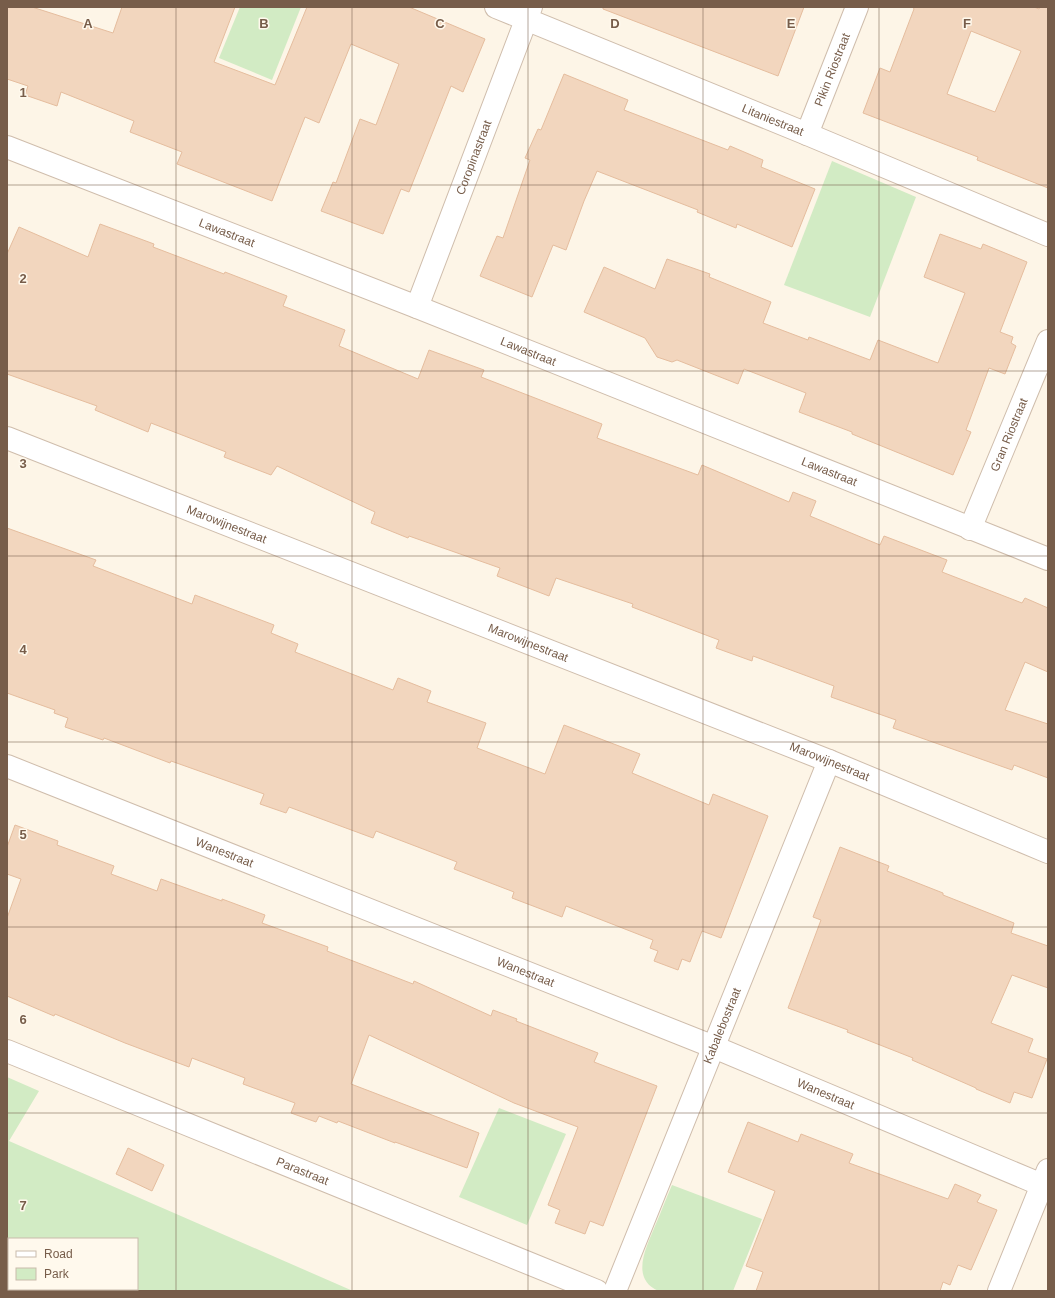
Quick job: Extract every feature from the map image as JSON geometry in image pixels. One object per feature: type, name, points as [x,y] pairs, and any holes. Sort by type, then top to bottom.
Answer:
[{"type":"street","name":"Litaniestraat","points":[[496,7],[529,13],[807,134],[1048,235]]},
{"type":"street","name":"Pikin Riostraat","points":[[807,134],[857,7]]},
{"type":"street","name":"Coropinastraat","points":[[417,307],[529,13]]},
{"type":"street","name":"Lawastraat","points":[[8,151],[417,307],[1048,560]]},
{"type":"street","name":"Gran Riostraat","points":[[970,529],[1048,341]]},
{"type":"street","name":"Marowijnestraat","points":[[7,438],[829,761],[1048,852]]},
{"type":"street","name":"Kabalebostraat","points":[[615,1291],[829,761]]},
{"type":"street","name":"Wanestraat","points":[[7,766],[1045,1177]]},
{"type":"street","name":"Parastraat","points":[[7,1051],[597,1291]]},
{"type":"street","points":[[999,1291],[1045,1177]]},
{"type":"green space","points":[[240,7],[301,7],[272,80],[219,58]]},
{"type":"green space","points":[[832,161],[916,197],[870,317],[784,285]]},
{"type":"green space","points":[[7,1077],[39,1091],[9,1141],[353,1291],[7,1291]]},
{"type":"green space","points":[[499,1108],[566,1134],[527,1225],[459,1197]]},
{"type":"green space","points":[[672,1185],[762,1219],[733,1291],[659,1291],[650,1286],[645,1279],[642,1270],[645,1252]]},
{"type":"building","points":[[7,7],[32,7],[113,33],[122,7],[235,7],[214,62],[275,85],[307,7],[409,7],[485,39],[463,92],[451,86],[409,192],[401,189],[383,234],[321,211],[333,182],[336,183],[360,119],[376,125],[399,64],[351,44],[319,123],[305,117],[272,201],[177,164],[182,152],[130,132],[134,121],[61,92],[57,106],[25,95],[28,86],[7,79]]},
{"type":"building","points":[[603,7],[804,7],[778,76],[603,9]]},
{"type":"building","points":[[913,7],[1034,7],[1039,9],[1040,7],[1048,7],[1048,188],[977,160],[978,157],[863,113],[880,68],[890,72],[914,9]],"holes":[[[971,31],[1021,51],[995,112],[947,94]]]},
{"type":"building","points":[[564,74],[628,100],[624,110],[728,150],[730,146],[763,160],[761,167],[815,189],[792,247],[737,224],[736,228],[697,212],[698,210],[597,171],[566,250],[553,245],[532,297],[480,276],[497,236],[503,238],[530,160],[525,158],[538,129],[541,130]]},
{"type":"building","points":[[100,224],[154,244],[153,247],[224,274],[225,272],[287,296],[283,306],[345,330],[339,346],[418,379],[429,350],[484,370],[481,377],[602,424],[597,438],[698,475],[702,465],[789,502],[793,492],[816,501],[810,516],[880,545],[884,536],[947,560],[942,572],[1022,603],[1025,598],[1048,608],[1048,672],[1025,662],[1005,710],[1048,724],[1048,778],[1014,765],[1012,770],[893,728],[896,720],[831,697],[834,686],[753,656],[752,661],[716,648],[719,640],[632,607],[633,604],[556,578],[549,596],[497,576],[500,568],[409,536],[408,538],[371,523],[375,512],[277,466],[271,475],[224,457],[226,452],[151,423],[148,432],[95,410],[97,406],[7,374],[7,254],[19,227],[88,257]]},
{"type":"building","points":[[940,234],[981,249],[983,244],[1027,262],[1000,332],[1013,337],[1011,343],[1016,346],[1005,374],[989,368],[966,430],[971,432],[953,475],[852,434],[852,432],[799,412],[806,393],[744,369],[738,384],[677,360],[672,362],[657,357],[645,338],[584,312],[604,267],[655,289],[667,259],[710,274],[709,277],[771,302],[763,323],[808,340],[809,337],[870,360],[878,340],[938,363],[965,293],[924,277]]},
{"type":"building","points":[[7,528],[96,560],[93,566],[192,604],[195,595],[274,625],[271,633],[298,644],[295,652],[393,690],[398,678],[431,691],[427,702],[486,723],[477,748],[545,774],[564,725],[640,754],[632,773],[709,805],[713,794],[768,816],[721,938],[702,931],[690,962],[682,959],[678,970],[654,961],[658,951],[650,948],[653,940],[566,906],[562,917],[512,898],[514,892],[454,869],[457,862],[376,831],[373,838],[289,807],[286,813],[260,804],[264,794],[171,761],[170,763],[104,738],[103,740],[65,727],[68,718],[54,713],[55,710],[7,693]]},
{"type":"building","points":[[15,825],[58,841],[57,845],[114,866],[111,874],[157,891],[161,879],[265,915],[262,923],[328,947],[327,951],[413,984],[414,981],[491,1016],[493,1010],[517,1019],[516,1021],[598,1053],[594,1062],[657,1086],[603,1226],[590,1221],[585,1234],[555,1223],[560,1210],[548,1205],[578,1127],[514,1103],[369,1035],[351,1084],[479,1133],[467,1168],[338,1121],[337,1123],[319,1116],[316,1122],[291,1113],[295,1103],[243,1084],[245,1078],[192,1058],[189,1067],[125,1043],[55,1014],[54,1016],[7,996],[7,918],[21,879],[7,874],[7,847]]},
{"type":"building","points":[[840,847],[889,866],[887,871],[1014,923],[1011,933],[1048,946],[1048,988],[1012,975],[991,1023],[1033,1039],[1028,1052],[1047,1059],[1032,1098],[1014,1092],[1010,1103],[912,1060],[913,1058],[847,1032],[848,1030],[788,1008],[821,920],[813,917]]},
{"type":"building","points":[[748,1122],[798,1142],[801,1134],[853,1154],[849,1163],[948,1199],[955,1184],[981,1195],[977,1202],[997,1210],[971,1270],[958,1265],[950,1285],[943,1282],[940,1291],[756,1291],[763,1272],[746,1266],[775,1191],[728,1172]]},
{"type":"building","points":[[128,1148],[164,1165],[152,1191],[116,1174]]}]
